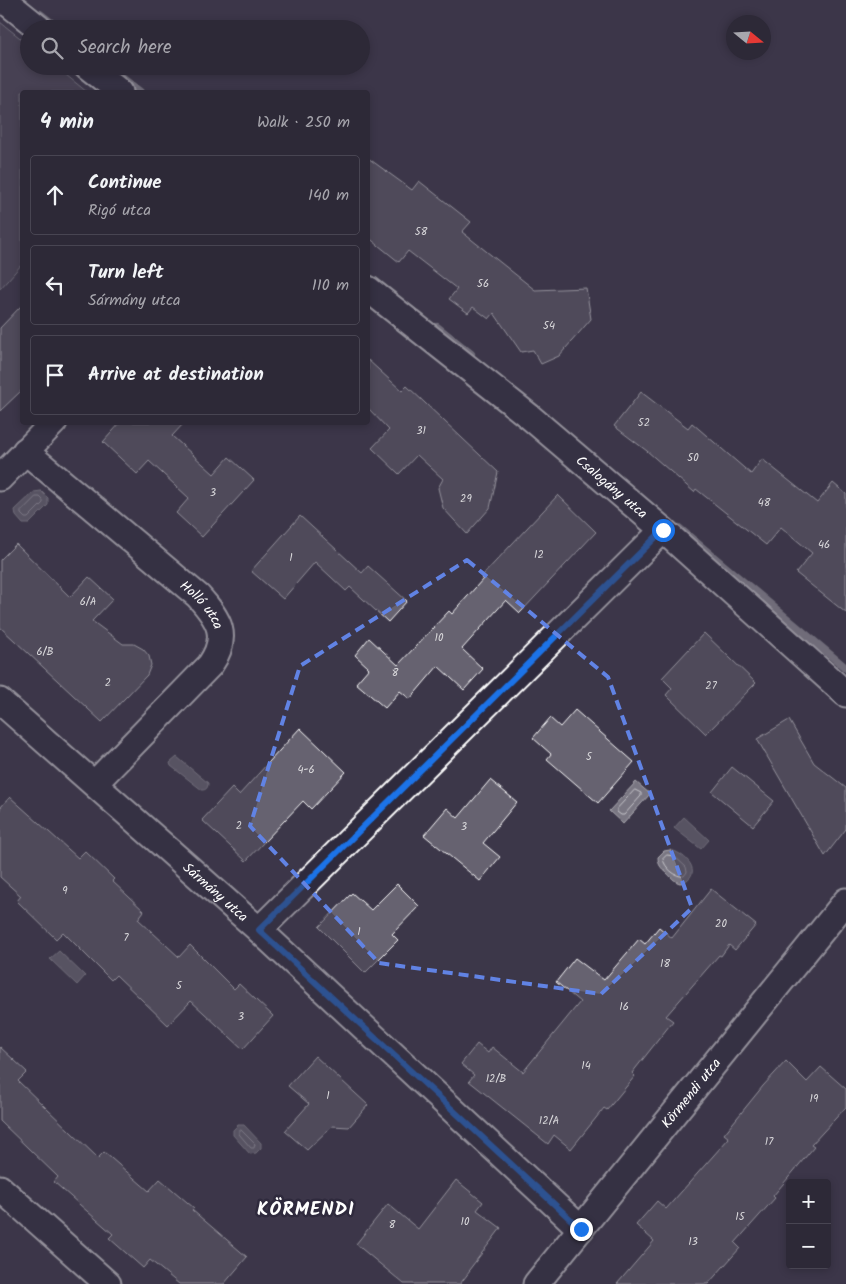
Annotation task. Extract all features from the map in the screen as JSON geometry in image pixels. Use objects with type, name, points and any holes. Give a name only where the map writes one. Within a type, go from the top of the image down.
[{"type":"street","points":[[4,0],[29,20]]},
{"type":"street","points":[[99,75],[118,90]]},
{"type":"street","name":"Csalogány utca","points":[[370,291],[530,417],[663,530],[846,694]]},
{"type":"street","points":[[0,478],[51,425]]},
{"type":"street","name":"Holló utca","points":[[25,451],[198,596],[214,616],[221,633],[221,644],[210,664],[94,783]]},
{"type":"street","points":[[259,930],[663,530]]},
{"type":"street","name":"Sármány utca","points":[[0,701],[259,930],[581,1229]]},
{"type":"street","name":"Körmendi utca","points":[[536,1284],[846,901]]},
{"type":"street","points":[[0,1188],[108,1284]]},
{"type":"highlighted area","points":[[467,560],[608,677],[692,908],[601,994],[379,963],[250,826],[300,666]]},
{"type":"shaded area","points":[[0,22],[20,38],[20,75],[66,75],[85,90],[20,90],[20,266],[0,289]]},
{"type":"water","points":[[41,491],[48,498],[48,505],[29,524],[23,524],[16,516],[15,510],[34,492]]},
{"type":"water","points":[[177,757],[208,783],[205,790],[202,790],[171,766],[170,763]]},
{"type":"water","points":[[636,782],[650,794],[623,824],[609,811]]},
{"type":"water","points":[[684,817],[709,840],[701,849],[674,828]]},
{"type":"water","points":[[670,850],[685,857],[691,866],[691,876],[683,882],[680,883],[674,880],[659,864],[658,857],[664,851]]},
{"type":"water","points":[[59,951],[85,976],[77,985],[50,959]]},
{"type":"water","points":[[238,1125],[244,1125],[261,1143],[261,1148],[256,1153],[250,1154],[233,1135],[233,1130]]},
{"type":"building","points":[[370,159],[412,190],[419,181],[471,222],[462,232],[535,290],[586,288],[591,319],[559,356],[541,364],[533,350],[521,352],[494,313],[489,319],[473,307],[468,313],[449,299],[457,289],[408,251],[399,262],[370,239]]},
{"type":"building","points":[[20,307],[20,392],[0,411],[0,328]]},
{"type":"building","points":[[370,362],[402,391],[407,386],[498,472],[490,508],[467,534],[443,508],[438,488],[443,479],[417,455],[399,474],[372,448],[389,430],[370,410]]},
{"type":"building","points":[[641,392],[688,428],[692,423],[751,474],[762,459],[817,503],[833,483],[846,494],[846,613],[796,573],[812,553],[781,527],[766,545],[696,489],[694,492],[647,451],[614,426]]},
{"type":"building","points":[[118,425],[182,425],[172,436],[214,474],[229,457],[254,480],[202,537],[176,513],[189,498],[149,461],[137,474],[103,442]]},
{"type":"building","points":[[558,495],[596,532],[520,613],[506,600],[462,649],[483,669],[464,690],[438,666],[410,699],[400,691],[385,708],[356,683],[369,668],[355,655],[369,638],[398,665],[449,611],[452,614],[483,579],[481,577]]},
{"type":"building","points":[[300,516],[362,573],[368,566],[407,601],[388,622],[350,587],[346,591],[315,562],[283,599],[251,571]]},
{"type":"building","points":[[16,544],[70,597],[89,577],[113,599],[92,621],[123,644],[134,644],[143,649],[149,656],[151,665],[147,675],[102,722],[0,627],[0,560]]},
{"type":"building","points":[[704,633],[756,683],[706,734],[666,695],[672,688],[662,678]]},
{"type":"building","points":[[575,710],[634,762],[598,803],[547,759],[551,754],[533,738],[550,718],[560,727]]},
{"type":"building","points":[[789,720],[814,763],[846,788],[846,829],[825,856],[757,739]]},
{"type":"building","points":[[300,728],[346,772],[311,809],[303,801],[246,861],[202,820],[232,788],[239,795]]},
{"type":"building","points":[[732,767],[774,801],[753,826],[712,792]]},
{"type":"building","points":[[490,780],[517,802],[483,843],[500,857],[480,881],[424,835],[447,808],[458,818]]},
{"type":"building","points":[[10,797],[78,858],[85,851],[114,879],[112,881],[144,911],[138,919],[179,957],[190,945],[234,989],[239,984],[273,1016],[243,1049],[191,1001],[168,1025],[116,975],[111,980],[63,932],[56,939],[17,901],[21,896],[0,877],[0,808]]},
{"type":"building","points":[[397,884],[419,906],[392,934],[398,940],[365,973],[319,927],[352,893],[371,910]]},
{"type":"building","points":[[711,889],[756,925],[735,950],[729,945],[721,956],[719,955],[666,1016],[673,1021],[632,1073],[635,1076],[607,1110],[604,1108],[571,1149],[554,1135],[548,1144],[469,1081],[474,1075],[461,1064],[477,1044],[488,1053],[492,1047],[523,1072],[580,1002],[556,982],[575,958],[604,980],[639,939],[645,944],[659,927],[672,938]]},
{"type":"building","points":[[0,1047],[27,1072],[18,1081],[98,1158],[104,1152],[149,1191],[160,1179],[194,1208],[192,1210],[247,1257],[224,1284],[179,1284],[150,1260],[143,1268],[109,1238],[113,1234],[54,1182],[58,1177],[0,1121]]},
{"type":"building","points":[[315,1056],[368,1105],[349,1127],[332,1126],[307,1150],[285,1131],[309,1104],[288,1086]]},
{"type":"building","points":[[786,1061],[807,1082],[821,1067],[846,1089],[846,1107],[811,1145],[814,1147],[773,1196],[775,1198],[735,1243],[740,1248],[708,1284],[617,1284],[654,1241],[636,1225],[657,1201],[666,1209],[729,1138],[724,1134]]},
{"type":"building","points":[[456,1180],[483,1202],[477,1210],[501,1228],[460,1284],[404,1284],[356,1244],[388,1204],[418,1229]]},
{"type":"waterway","points":[[40,14],[48,20]]},
{"type":"waterway","points":[[122,78],[137,90]]},
{"type":"waterway","points":[[437,327],[471,354]]},
{"type":"waterway","points":[[679,528],[846,668]]},
{"type":"district","name":"KÖRMENDI","points":[[306,1208]]},
{"type":"route","points":[[581,1229],[259,930],[663,530]]}]
